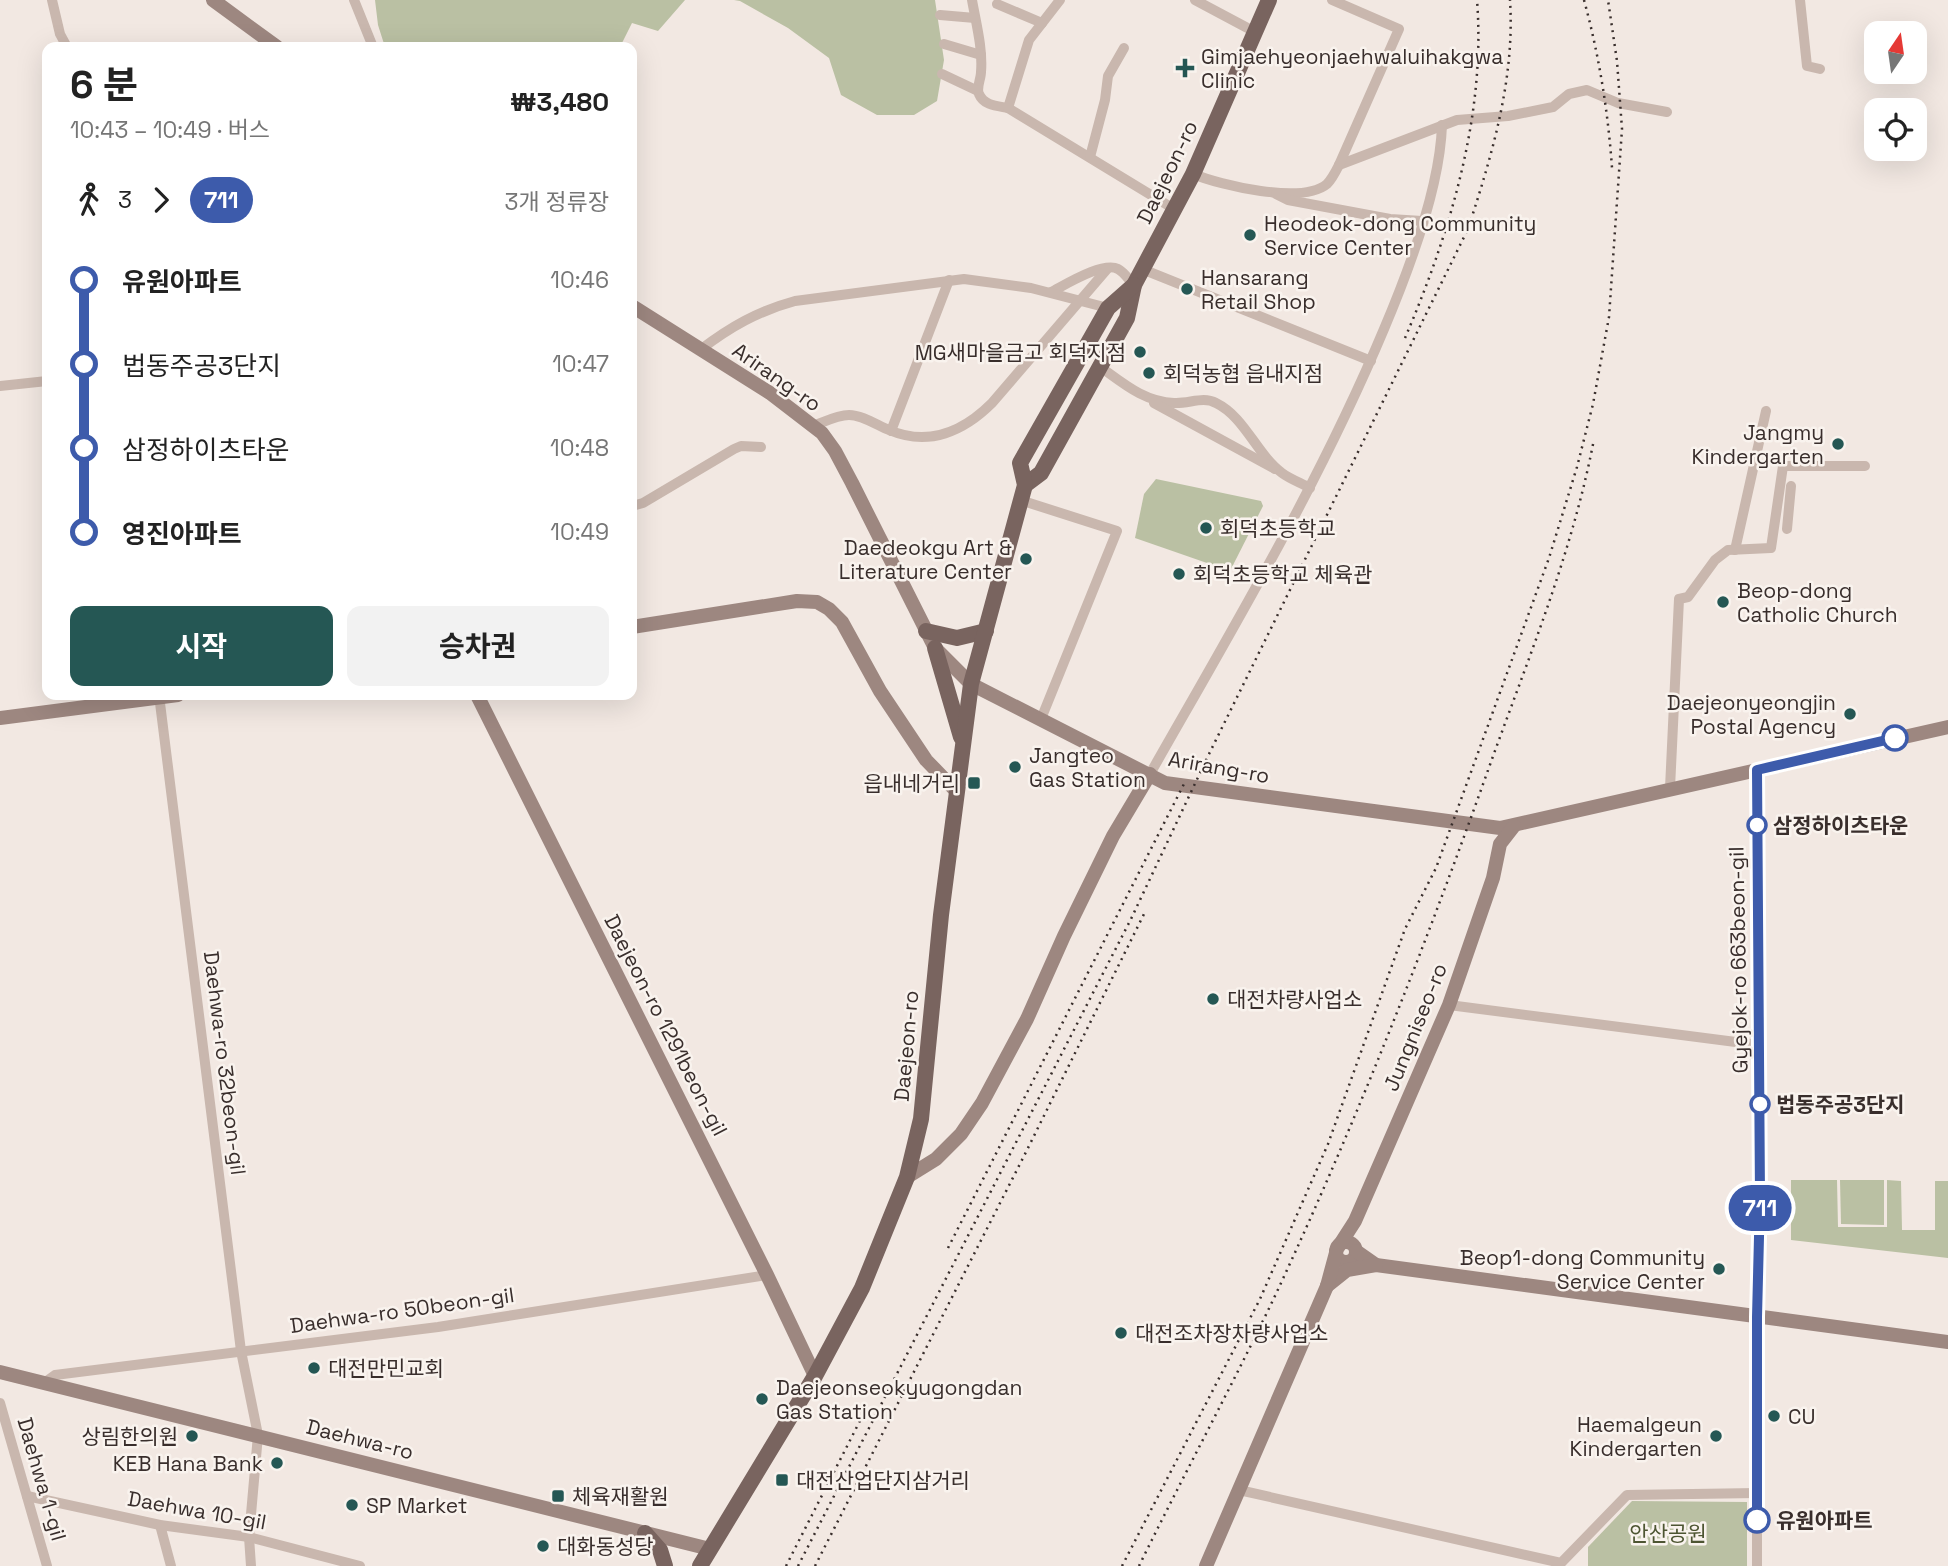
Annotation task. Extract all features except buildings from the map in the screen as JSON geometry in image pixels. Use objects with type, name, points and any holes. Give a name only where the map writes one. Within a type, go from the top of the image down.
[{"type":"main road","points":[[213,0],[270,42]]},
{"type":"main road","name":"Daejeon-ro","points":[[1022,492],[1041,472],[1127,318],[1134,285],[1193,174],[1269,0]]},
{"type":"main road","name":"Daejeon-ro","points":[[700,1566],[815,1376],[862,1288],[907,1177],[921,1119],[932,1000],[971,684],[1022,492],[1020,463],[1108,308],[1134,285]]},
{"type":"main road","name":"Arirang-ro","points":[[637,309],[770,393],[813,426],[835,451],[935,648],[971,684],[1165,783],[1500,828],[1948,727]]},
{"type":"main road","points":[[637,626],[797,601],[817,602],[829,608],[842,622],[880,691],[926,760],[956,792]]},
{"type":"main road","points":[[926,631],[957,638],[986,631]]},
{"type":"main road","points":[[935,648],[963,743]]},
{"type":"main road","points":[[0,718],[130,700]]},
{"type":"main road","name":"Daejeon-ro 1291beon-gil","points":[[479,700],[815,1376]]},
{"type":"main road","points":[[907,1177],[936,1159],[961,1134],[982,1103],[1027,1019],[1063,936],[1113,836],[1150,774]]},
{"type":"main road","points":[[1485,826],[1500,844]]},
{"type":"main road","name":"Jungniseo-ro","points":[[1354,1225],[1449,1005],[1493,878],[1500,844],[1514,826]]},
{"type":"main road","points":[[1206,1566],[1330,1282],[1337,1249],[1354,1225]]},
{"type":"main road","points":[[1330,1282],[1351,1255],[1354,1225]]},
{"type":"main road","points":[[1354,1225],[1356,1238],[1371,1264]]},
{"type":"main road","points":[[1337,1249],[1344,1243],[1351,1255],[1371,1264],[1948,1342]]},
{"type":"main road","points":[[1330,1282],[1347,1270],[1371,1264]]},
{"type":"main road","name":"Daehwa-ro","points":[[0,1372],[710,1549]]},
{"type":"main road","points":[[645,1533],[660,1550],[665,1566]]},
{"type":"street","points":[[52,0],[64,42]]},
{"type":"street","points":[[354,0],[371,42]]},
{"type":"street","points":[[972,0],[981,55],[979,96],[989,104],[1008,107],[1174,209]]},
{"type":"street","points":[[1195,0],[1255,32]]},
{"type":"street","points":[[1193,174],[1224,184],[1274,192],[1311,190],[1326,185],[1339,165],[1399,29],[1332,0]]},
{"type":"street","points":[[1800,0],[1807,66],[1820,69]]},
{"type":"street","points":[[1008,107],[1029,40],[1057,1]]},
{"type":"street","points":[[997,4],[1042,23]]},
{"type":"street","points":[[940,15],[975,18]]},
{"type":"street","points":[[944,44],[981,55]]},
{"type":"street","points":[[1090,158],[1105,100],[1108,76],[1124,48]]},
{"type":"street","points":[[942,74],[978,91]]},
{"type":"street","points":[[1339,165],[1457,120],[1508,116],[1553,107],[1569,94],[1587,90],[1618,103],[1667,112]]},
{"type":"street","points":[[1150,774],[1239,620],[1310,488],[1371,361],[1401,289],[1422,221],[1439,152],[1442,125]]},
{"type":"street","points":[[1274,192],[1288,200],[1390,219],[1422,221]]},
{"type":"street","points":[[1051,292],[1096,270],[1115,267],[1134,285]]},
{"type":"street","points":[[813,426],[850,414],[910,437],[926,437],[952,431],[974,421],[1108,268]]},
{"type":"street","points":[[1142,269],[1371,361]]},
{"type":"street","points":[[891,431],[949,280]]},
{"type":"street","points":[[700,350],[728,328],[771,307],[794,301],[949,280],[984,281],[1051,292],[1108,308]]},
{"type":"street","points":[[1099,366],[1139,395],[1310,488]]},
{"type":"street","points":[[0,386],[42,381]]},
{"type":"street","points":[[1139,395],[1174,403],[1202,399],[1216,402],[1247,431],[1280,472]]},
{"type":"street","points":[[1735,550],[1766,411]]},
{"type":"street","points":[[637,505],[741,446],[761,447]]},
{"type":"street","points":[[1670,788],[1679,599],[1688,597],[1715,560],[1728,550],[1771,548],[1783,466],[1865,466]]},
{"type":"street","points":[[1787,529],[1791,486]]},
{"type":"street","points":[[1022,492],[1117,531],[1041,719]]},
{"type":"street","name":"Daehwa-ro 32beon-gil","points":[[160,700],[241,1351],[258,1435],[248,1537],[251,1566]]},
{"type":"street","name":"Gyejok-ro 663beon-gil","points":[[1757,770],[1760,1246],[1757,1317],[1757,1566]]},
{"type":"street","points":[[1449,1005],[1759,1045]]},
{"type":"street","name":"Daehwa-ro 50beon-gil","points":[[44,1383],[55,1375],[438,1326],[767,1276]]},
{"type":"street","name":"Daehwa 1-gil","points":[[0,1403],[47,1566]]},
{"type":"street","points":[[1239,1490],[1561,1563],[1627,1495],[1757,1493]]},
{"type":"street","name":"Daehwa 10-gil","points":[[27,1496],[160,1525],[248,1537],[360,1566]]},
{"type":"street","points":[[160,1525],[171,1566]]},
{"type":"green space","points":[[375,0],[685,0],[658,31],[632,23],[622,42],[383,42]]},
{"type":"green space","points":[[734,0],[935,0],[944,60],[937,101],[914,115],[877,115],[841,95],[829,58],[788,28]]},
{"type":"green space","points":[[1156,479],[1261,501],[1263,506],[1230,571],[1135,538],[1144,494]]},
{"type":"green space","points":[[1791,1180],[1837,1180],[1838,1227],[1887,1227],[1887,1180],[1901,1181],[1902,1230],[1935,1230],[1935,1181],[1948,1181],[1948,1258],[1791,1240]]},
{"type":"green space","points":[[1840,1180],[1884,1180],[1884,1225],[1841,1224]]},
{"type":"green space","name":"안산공원","points":[[1632,1501],[1747,1502],[1747,1566],[1588,1566],[1588,1547]]},
{"type":"railway","points":[[1405,338],[1436,257],[1461,173],[1476,87],[1477,0]]},
{"type":"railway","points":[[798,1566],[1131,919],[1209,754],[1468,229],[1500,116],[1509,59],[1510,0]]},
{"type":"railway","points":[[1584,0],[1602,83],[1612,168]]},
{"type":"railway","points":[[1122,1566],[1260,1299],[1328,1144],[1405,929],[1436,868],[1549,558],[1593,404],[1609,317],[1622,129],[1617,61],[1608,0]]},
{"type":"railway","points":[[1139,1566],[1274,1298],[1334,1166],[1389,1032],[1442,896],[1563,561],[1594,439]]},
{"type":"railway","points":[[948,1248],[1186,780]]},
{"type":"railway","points":[[815,1566],[1144,914]]},
{"type":"railway","points":[[786,1566],[867,1407]]},
{"type":"bus line","name":"711","points":[[1757,1520],[1757,1317],[1760,1246],[1757,770],[1895,738]]},
{"type":"place","name":"Gimjaehyeonjaehwaluihakgwa Clinic","points":[[1185,68]]},
{"type":"place","name":"Heodeok-dong Community Service Center","points":[[1250,235]]},
{"type":"place","name":"Hansarang Retail Shop","points":[[1187,289]]},
{"type":"place","name":"MG새마을금고 회덕지점","points":[[1140,352]]},
{"type":"place","name":"회덕농협 읍내지점","points":[[1149,373]]},
{"type":"place","name":"Jangmy Kindergarten","points":[[1838,444]]},
{"type":"place","name":"회덕초등학교","points":[[1206,528]]},
{"type":"place","name":"Daedeokgu Art & Literature Center","points":[[1026,559]]},
{"type":"place","name":"회덕초등학교 체육관","points":[[1179,574]]},
{"type":"place","name":"Beop-dong Catholic Church","points":[[1723,602]]},
{"type":"place","name":"Daejeonyeongjin Postal Agency","points":[[1850,714]]},
{"type":"place","name":"Jangteo Gas Station","points":[[1015,767]]},
{"type":"place","name":"읍내네거리","points":[[974,783]]},
{"type":"place","name":"삼정하이츠타운","points":[[1757,825]]},
{"type":"place","name":"대전차량사업소","points":[[1213,999]]},
{"type":"place","name":"법동주공3단지","points":[[1760,1104]]},
{"type":"place","name":"Beop1-dong Community Service Center","points":[[1719,1269]]},
{"type":"place","name":"대전조차장차량사업소","points":[[1121,1333]]},
{"type":"place","name":"대전만민교회","points":[[314,1368]]},
{"type":"place","name":"Daejeonseokyugongdan Gas Station","points":[[762,1399]]},
{"type":"place","name":"CU","points":[[1774,1416]]},
{"type":"place","name":"상림한의원","points":[[192,1436]]},
{"type":"place","name":"Haemalgeun Kindergarten","points":[[1716,1436]]},
{"type":"place","name":"KEB Hana Bank","points":[[277,1463]]},
{"type":"place","name":"대전산업단지삼거리","points":[[782,1480]]},
{"type":"place","name":"체육재활원","points":[[558,1496]]},
{"type":"place","name":"SP Market","points":[[352,1505]]},
{"type":"place","name":"유원아파트","points":[[1757,1520]]},
{"type":"place","name":"대화동성당","points":[[543,1546]]}]
